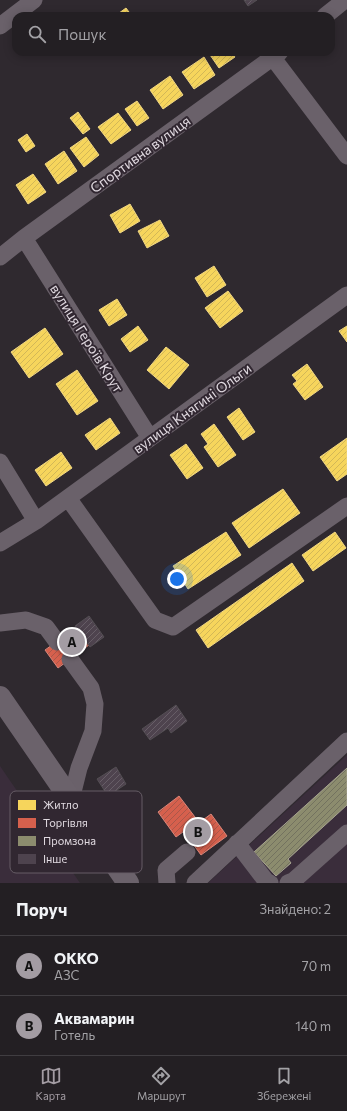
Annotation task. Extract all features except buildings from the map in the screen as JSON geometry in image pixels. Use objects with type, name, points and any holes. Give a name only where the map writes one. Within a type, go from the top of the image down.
[{"type":"main road","points":[[0,697],[65,791]]},
{"type":"main road","points":[[121,873],[128,883]]},
{"type":"street","points":[[18,12],[34,0]]},
{"type":"street","points":[[330,12],[345,0]]},
{"type":"street","points":[[0,26],[12,17]]},
{"type":"street","name":"Спортивна вулиця","points":[[0,257],[275,56]]},
{"type":"street","points":[[277,56],[347,156]]},
{"type":"street","name":"вулиця Героїв Крут","points":[[24,238],[150,438]]},
{"type":"street","name":"вулиця Княгині Ольги","points":[[0,542],[36,521],[347,295]]},
{"type":"street","points":[[0,462],[36,521]]},
{"type":"street","points":[[68,498],[155,620],[173,627],[347,506]]},
{"type":"street","points":[[0,623],[26,620],[46,627],[57,642]]},
{"type":"street","points":[[70,659],[91,688],[95,704],[93,731],[79,768],[73,791]]},
{"type":"street","points":[[195,883],[347,741]]},
{"type":"street","points":[[288,883],[293,881],[347,833]]},
{"type":"street","points":[[237,844],[266,881],[270,883]]},
{"type":"street","points":[[167,883],[166,870],[187,852]]},
{"type":"shaded area","points":[[347,755],[347,883],[208,883]]},
{"type":"shaded area","points":[[0,766],[17,791],[10,791],[10,873],[73,873],[80,883],[0,883]]},
{"type":"place","name":"OKKO","points":[[72,642]]},
{"type":"place","name":"Аквамарин","points":[[198,832]]}]
